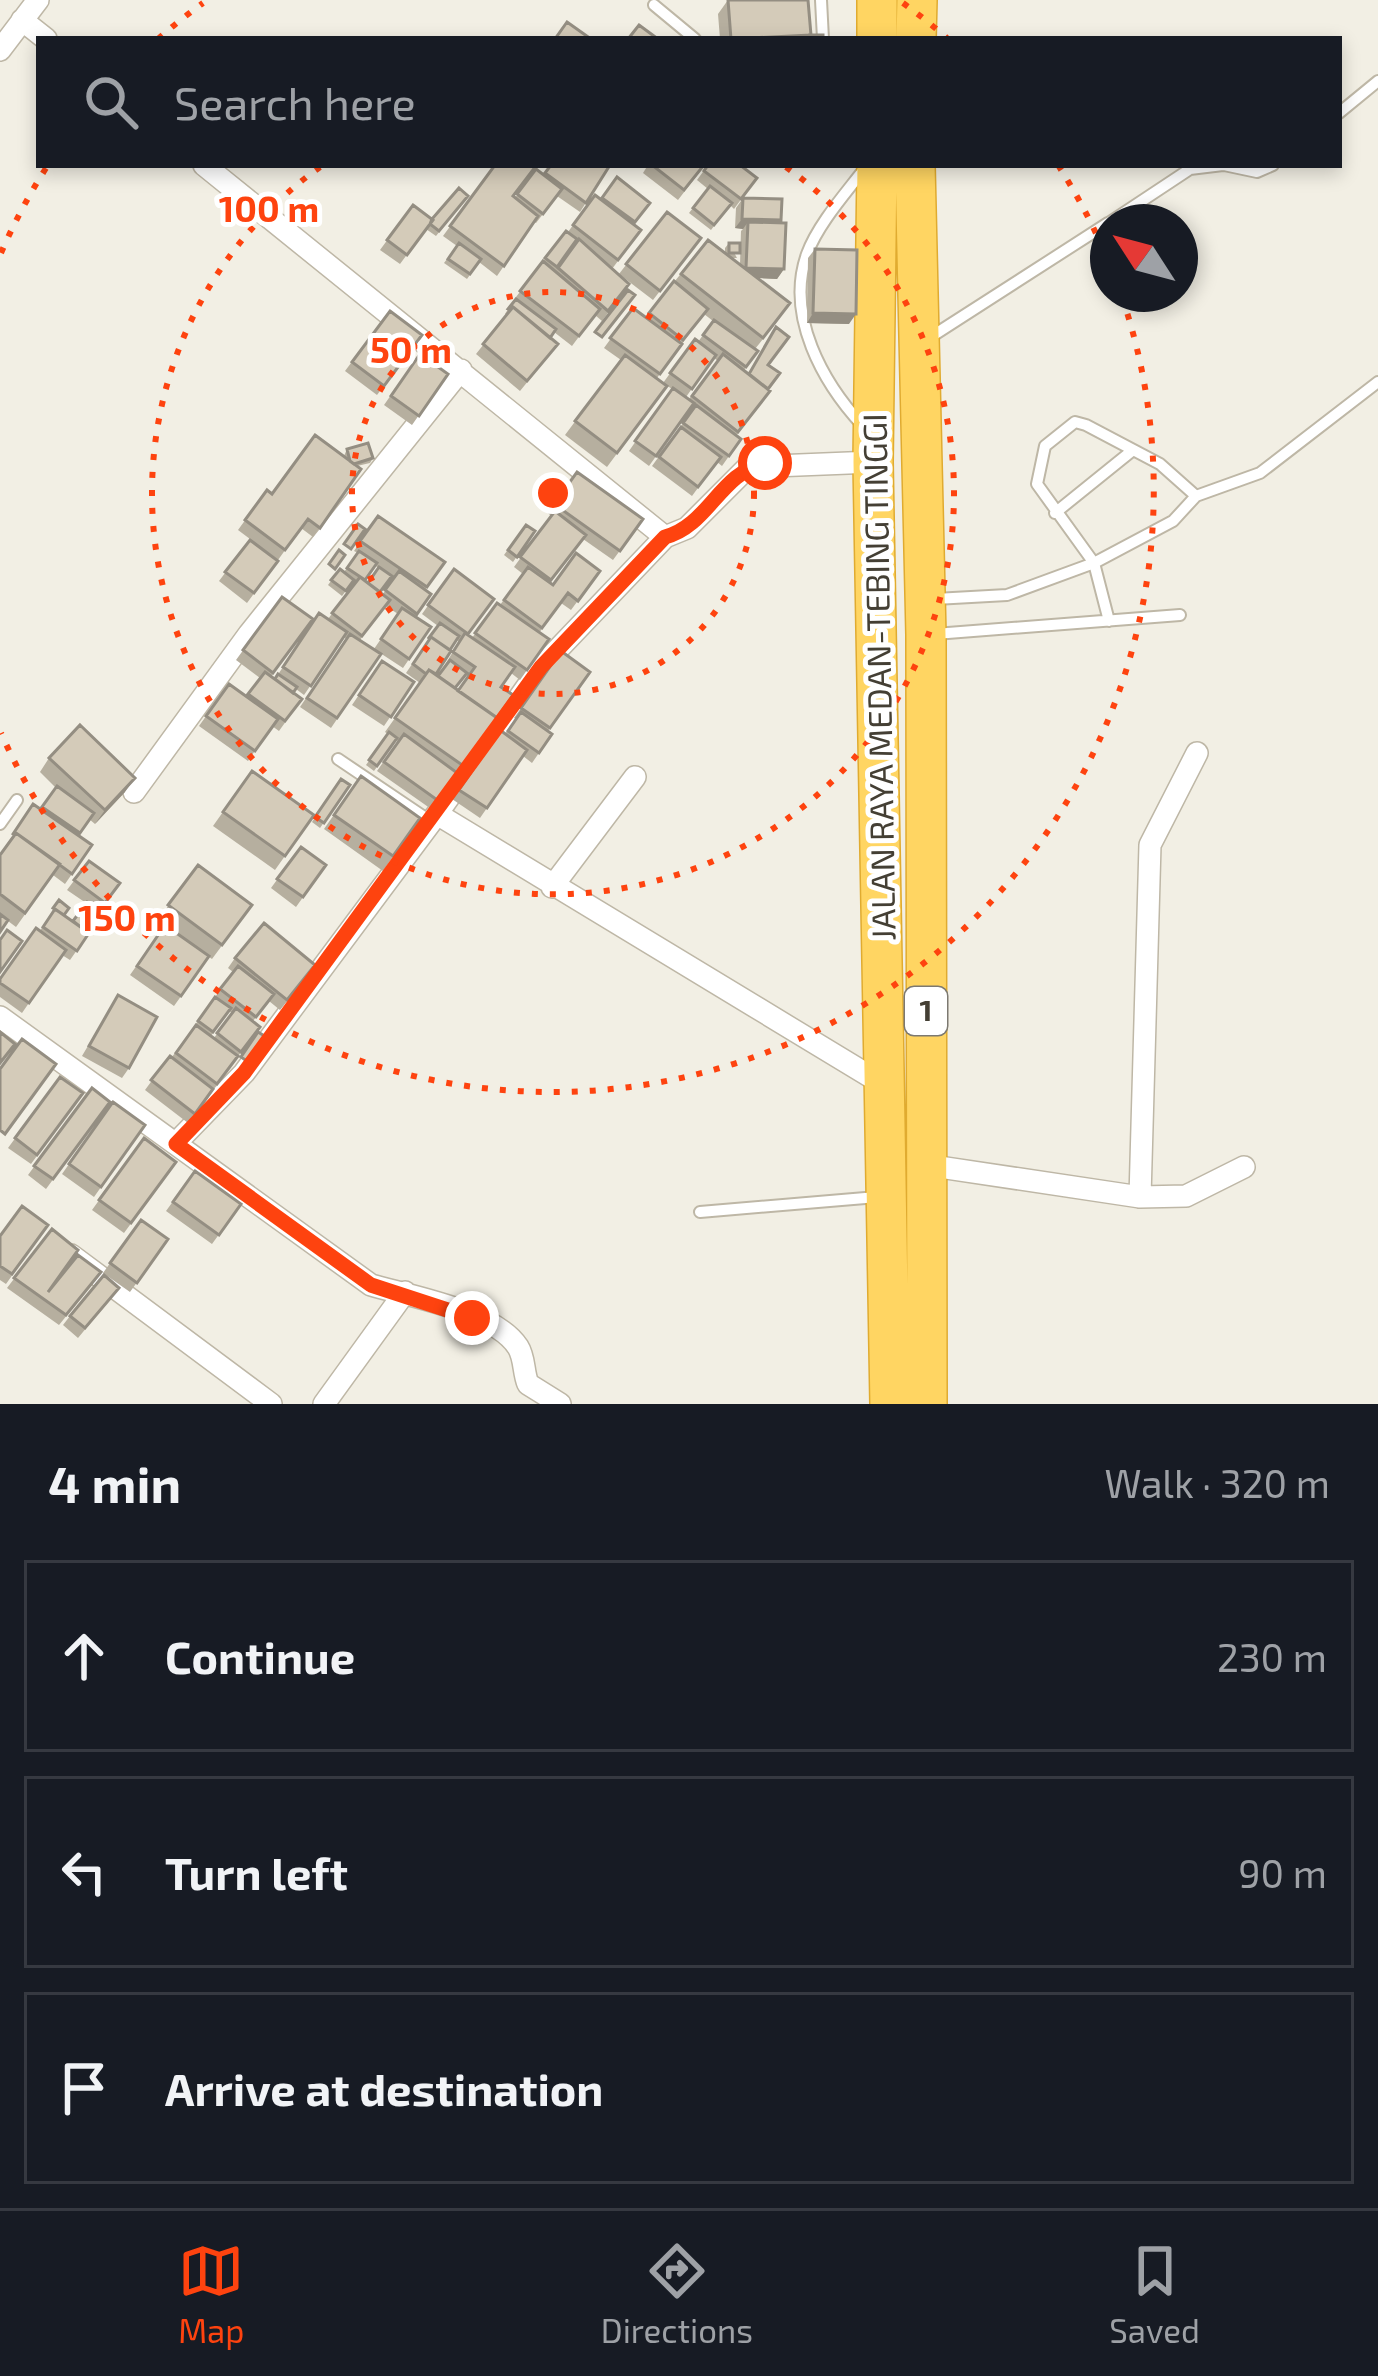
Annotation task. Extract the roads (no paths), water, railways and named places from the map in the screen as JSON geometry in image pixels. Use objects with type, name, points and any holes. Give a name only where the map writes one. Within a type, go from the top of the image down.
[{"type":"highway","points":[[877,0],[877,36]]},
{"type":"highway","points":[[916,36],[917,0]]},
{"type":"highway","name":"JALAN RAYA MEDAN-TEBING TINGGI","points":[[872,168],[890,1404]]},
{"type":"highway","name":"JALAN RAYA MEDAN-TEBING TINGGI","points":[[915,168],[926,617],[927,1404]]},
{"type":"highway","points":[[878,621],[926,617]]},
{"type":"street","points":[[8,36],[38,0]]},
{"type":"street","points":[[207,168],[665,537]]},
{"type":"street","points":[[134,792],[249,634],[461,370]]},
{"type":"street","points":[[176,1144],[244,1073],[541,667],[665,537],[688,528],[748,467],[873,450]]},
{"type":"street","points":[[1140,1197],[1150,845],[1197,753]]},
{"type":"street","points":[[552,887],[635,777]]},
{"type":"street","points":[[434,818],[886,1086]]},
{"type":"street","points":[[0,1017],[371,1285],[405,1292],[508,1337],[522,1357],[528,1384],[560,1404]]},
{"type":"street","points":[[926,1165],[1140,1197],[1186,1196],[1244,1166]]},
{"type":"street","points":[[71,1255],[271,1404]]},
{"type":"street","points":[[324,1404],[405,1292]]},
{"type":"lane","points":[[821,0],[823,36]]},
{"type":"lane","points":[[654,5],[690,36]]},
{"type":"lane","points":[[1342,111],[1378,81]]},
{"type":"lane","points":[[870,168],[807,256],[805,330],[824,376],[873,450]]},
{"type":"lane","points":[[1138,204],[1198,168]]},
{"type":"lane","points":[[918,344],[1090,235]]},
{"type":"lane","points":[[926,617],[1007,595],[1094,563],[1173,521],[1196,496],[1260,473],[1378,382]]},
{"type":"lane","points":[[1109,621],[1094,563],[1037,484],[1045,446],[1075,422],[1160,464],[1196,496]]},
{"type":"lane","points":[[1055,513],[1133,450]]},
{"type":"lane","points":[[926,617],[1109,621],[1180,615]]},
{"type":"lane","points":[[338,759],[434,818]]},
{"type":"lane","points":[[0,824],[17,800]]},
{"type":"lane","points":[[700,1212],[887,1196]]}]
